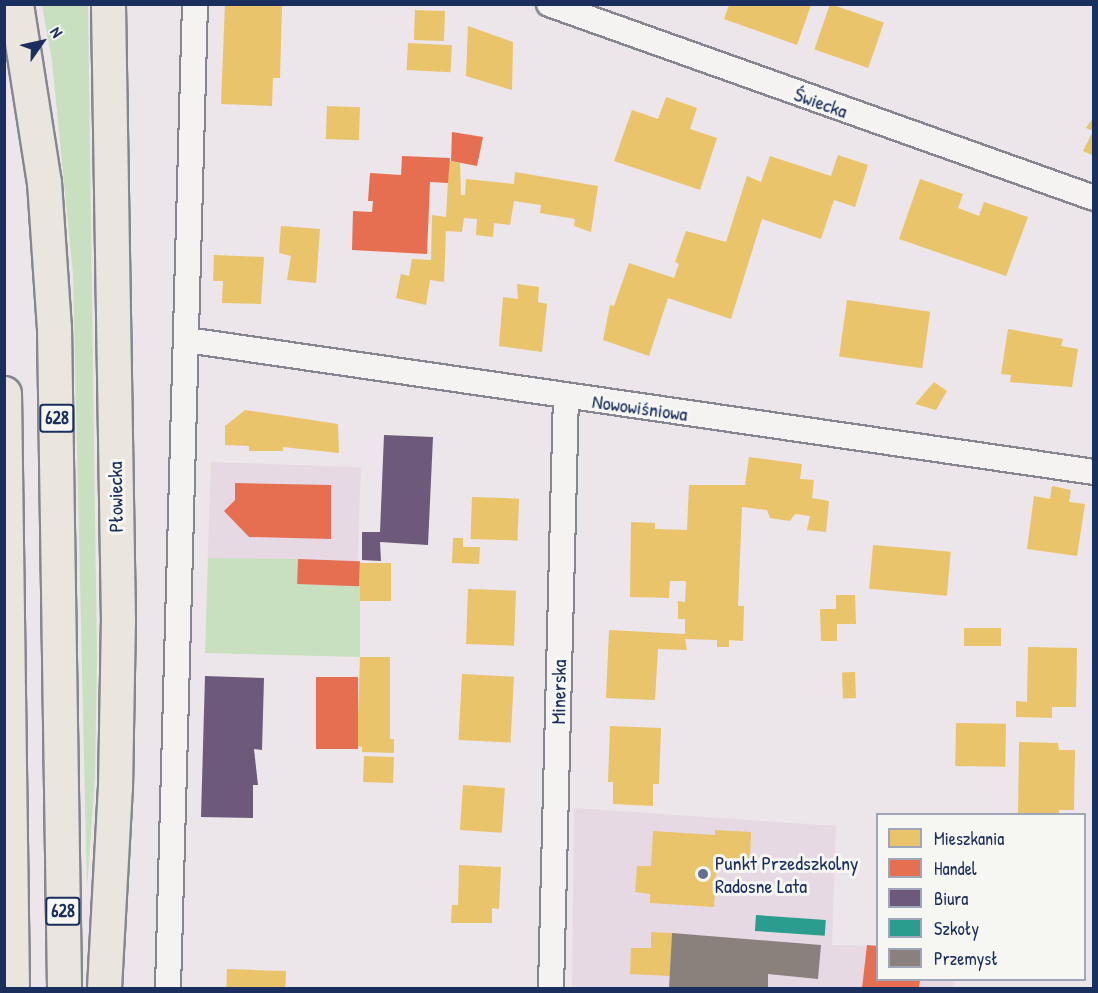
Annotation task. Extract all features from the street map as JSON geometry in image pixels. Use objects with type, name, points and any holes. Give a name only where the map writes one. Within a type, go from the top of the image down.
[{"type":"main road","name":"628","points":[[16,4],[44,182],[54,327],[64,988]]},
{"type":"main road","name":"Płowiecka","points":[[104,988],[115,788],[118,621],[108,4]]},
{"type":"main road","points":[[4,393],[12,988]]},
{"type":"street","points":[[168,988],[195,4]]},
{"type":"street","name":"Świecka","points":[[549,4],[1094,198]]},
{"type":"street","name":"Nowowiśniowa","points":[[187,340],[1094,472]]},
{"type":"street","name":"Minerska","points":[[551,988],[566,396]]},
{"type":"shaded area","points":[[211,462],[361,467],[358,563],[208,558]]},
{"type":"shaded area","name":"Punkt Przedszkolny Radosne Lata","points":[[574,808],[836,826],[832,945],[876,946],[876,981],[955,981],[953,988],[572,988]]},
{"type":"green space","points":[[42,5],[88,5],[97,659],[95,777],[87,889],[73,274],[52,61]]},
{"type":"green space","points":[[208,558],[298,559],[298,584],[360,583],[360,657],[205,653]]},
{"type":"building: Mieszkania","points":[[225,4],[282,4],[280,78],[273,78],[272,106],[221,104]]},
{"type":"building: Mieszkania","points":[[830,4],[884,23],[868,68],[814,49]]},
{"type":"building: Mieszkania","points":[[729,5],[811,5],[797,45],[724,19]]},
{"type":"building: Mieszkania","points":[[415,10],[445,11],[444,41],[414,40]]},
{"type":"building: Mieszkania","points":[[468,26],[513,42],[512,90],[466,76]]},
{"type":"building: Mieszkania","points":[[408,43],[452,45],[451,72],[407,70]]},
{"type":"building: Mieszkania","points":[[666,97],[697,108],[690,129],[717,138],[700,190],[614,161],[632,110],[658,119]]},
{"type":"building: Mieszkania","points":[[327,106],[360,107],[359,140],[326,139]]},
{"type":"building: Mieszkania","points":[[1094,116],[1094,156],[1083,151],[1093,131],[1086,128]]},
{"type":"building: Mieszkania","points":[[838,155],[868,165],[855,207],[834,200],[821,239],[762,219],[731,319],[668,298],[649,356],[603,340],[610,305],[614,306],[629,263],[674,278],[679,264],[675,262],[686,231],[726,242],[747,176],[761,182],[770,156],[831,176]]},
{"type":"building: Mieszkania","points":[[449,161],[460,163],[461,195],[465,195],[466,179],[514,184],[515,172],[598,186],[591,232],[574,226],[575,219],[540,213],[541,205],[514,201],[510,225],[494,223],[493,237],[476,235],[477,219],[464,218],[462,232],[446,231],[444,282],[430,280],[426,305],[396,298],[401,274],[409,276],[412,259],[431,260],[432,215],[446,217]]},
{"type":"building: Mieszkania","points":[[920,179],[963,194],[958,208],[979,216],[984,202],[1028,217],[1006,276],[899,239]]},
{"type":"building: Mieszkania","points":[[281,226],[320,229],[316,283],[287,280],[291,256],[279,253]]},
{"type":"building: Mieszkania","points":[[214,255],[264,257],[261,304],[222,303],[223,281],[213,281]]},
{"type":"building: Mieszkania","points":[[517,284],[539,287],[538,302],[547,304],[542,352],[499,346],[503,297],[518,299]]},
{"type":"building: Mieszkania","points":[[847,300],[930,312],[922,368],[839,356]]},
{"type":"building: Mieszkania","points":[[1008,329],[1063,339],[1061,346],[1078,349],[1072,387],[1010,382],[1011,375],[1001,374]]},
{"type":"building: Mieszkania","points":[[934,382],[947,391],[936,410],[915,404]]},
{"type":"building: Mieszkania","points":[[245,410],[338,424],[339,453],[283,447],[283,451],[249,451],[249,446],[225,445],[225,426]]},
{"type":"building: Mieszkania","points":[[749,457],[802,464],[800,479],[814,480],[812,498],[829,501],[826,532],[807,530],[810,516],[795,514],[790,521],[770,518],[767,510],[742,507],[738,606],[744,606],[743,641],[729,640],[729,647],[717,647],[717,640],[685,639],[687,650],[658,649],[655,700],[606,698],[609,630],[685,634],[685,619],[678,619],[678,601],[685,602],[686,581],[670,581],[669,598],[630,597],[631,522],[655,523],[655,529],[687,530],[689,485],[745,485]]},
{"type":"building: Mieszkania","points":[[1052,486],[1071,490],[1069,502],[1085,504],[1077,556],[1027,549],[1034,496],[1050,499]]},
{"type":"building: Mieszkania","points":[[472,497],[519,499],[518,541],[471,539]]},
{"type":"building: Mieszkania","points":[[453,538],[463,538],[463,547],[480,547],[479,564],[452,563]]},
{"type":"building: Mieszkania","points":[[873,545],[951,552],[947,596],[869,589]]},
{"type":"building: Mieszkania","points":[[360,563],[391,563],[391,601],[360,601]]},
{"type":"building: Mieszkania","points":[[468,589],[516,591],[514,646],[466,644]]},
{"type":"building: Mieszkania","points":[[836,595],[855,595],[856,624],[837,624],[837,641],[821,641],[820,609],[836,609]]},
{"type":"building: Mieszkania","points":[[964,628],[1001,628],[1001,646],[964,646]]},
{"type":"building: Mieszkania","points":[[1028,647],[1077,648],[1076,707],[1052,707],[1052,718],[1016,717],[1016,701],[1027,702]]},
{"type":"building: Mieszkania","points":[[360,657],[390,657],[390,739],[394,739],[394,753],[362,752],[362,747],[357,746]]},
{"type":"building: Mieszkania","points":[[842,672],[855,672],[856,698],[843,698]]},
{"type":"building: Mieszkania","points":[[462,674],[514,677],[510,743],[459,740]]},
{"type":"building: Mieszkania","points":[[956,723],[1006,724],[1005,767],[955,766]]},
{"type":"building: Mieszkania","points":[[610,726],[661,728],[659,784],[653,784],[653,806],[613,804],[613,782],[608,782]]},
{"type":"building: Mieszkania","points":[[1019,742],[1058,743],[1059,750],[1075,750],[1074,810],[1059,810],[1059,813],[1018,813]]},
{"type":"building: Mieszkania","points":[[364,756],[394,757],[393,783],[363,782]]},
{"type":"building: Mieszkania","points":[[463,785],[505,788],[502,833],[460,830]]},
{"type":"building: Mieszkania","points":[[715,830],[751,832],[750,863],[717,862],[714,907],[650,903],[650,894],[635,892],[637,866],[651,866],[653,831],[715,835]]},
{"type":"building: Mieszkania","points":[[459,865],[501,867],[499,909],[492,908],[492,923],[451,923],[452,905],[458,905]]},
{"type":"building: Mieszkania","points":[[651,932],[672,933],[670,976],[630,974],[631,948],[651,948]]},
{"type":"building: Mieszkania","points":[[227,969],[286,971],[285,988],[226,988]]},
{"type":"building: Handel","points":[[452,132],[483,137],[477,166],[451,161]]},
{"type":"building: Handel","points":[[402,156],[450,158],[448,183],[430,182],[427,254],[352,250],[353,211],[372,212],[373,201],[368,201],[370,173],[401,175]]},
{"type":"building: Handel","points":[[235,483],[331,485],[331,539],[249,537],[224,511],[235,500]]},
{"type":"building: Handel","points":[[298,559],[360,561],[359,586],[297,584]]},
{"type":"building: Handel","points":[[316,677],[358,677],[358,749],[316,749]]},
{"type":"building: Handel","points":[[867,945],[876,946],[876,981],[920,981],[919,988],[862,988]]},
{"type":"building: Biura","points":[[384,435],[433,437],[428,545],[380,542],[381,561],[362,560],[362,532],[380,532]]},
{"type":"building: Biura","points":[[205,676],[264,678],[262,750],[254,749],[258,785],[253,785],[253,818],[201,817]]},
{"type":"building: Szkoły","points":[[756,915],[826,920],[825,936],[755,931]]},
{"type":"building: Przemysł","points":[[672,933],[821,945],[818,979],[768,974],[768,988],[669,988]]},
{"type":"place","name":"Punkt Przedszkolny Radosne Lata","points":[[703,874]]}]
